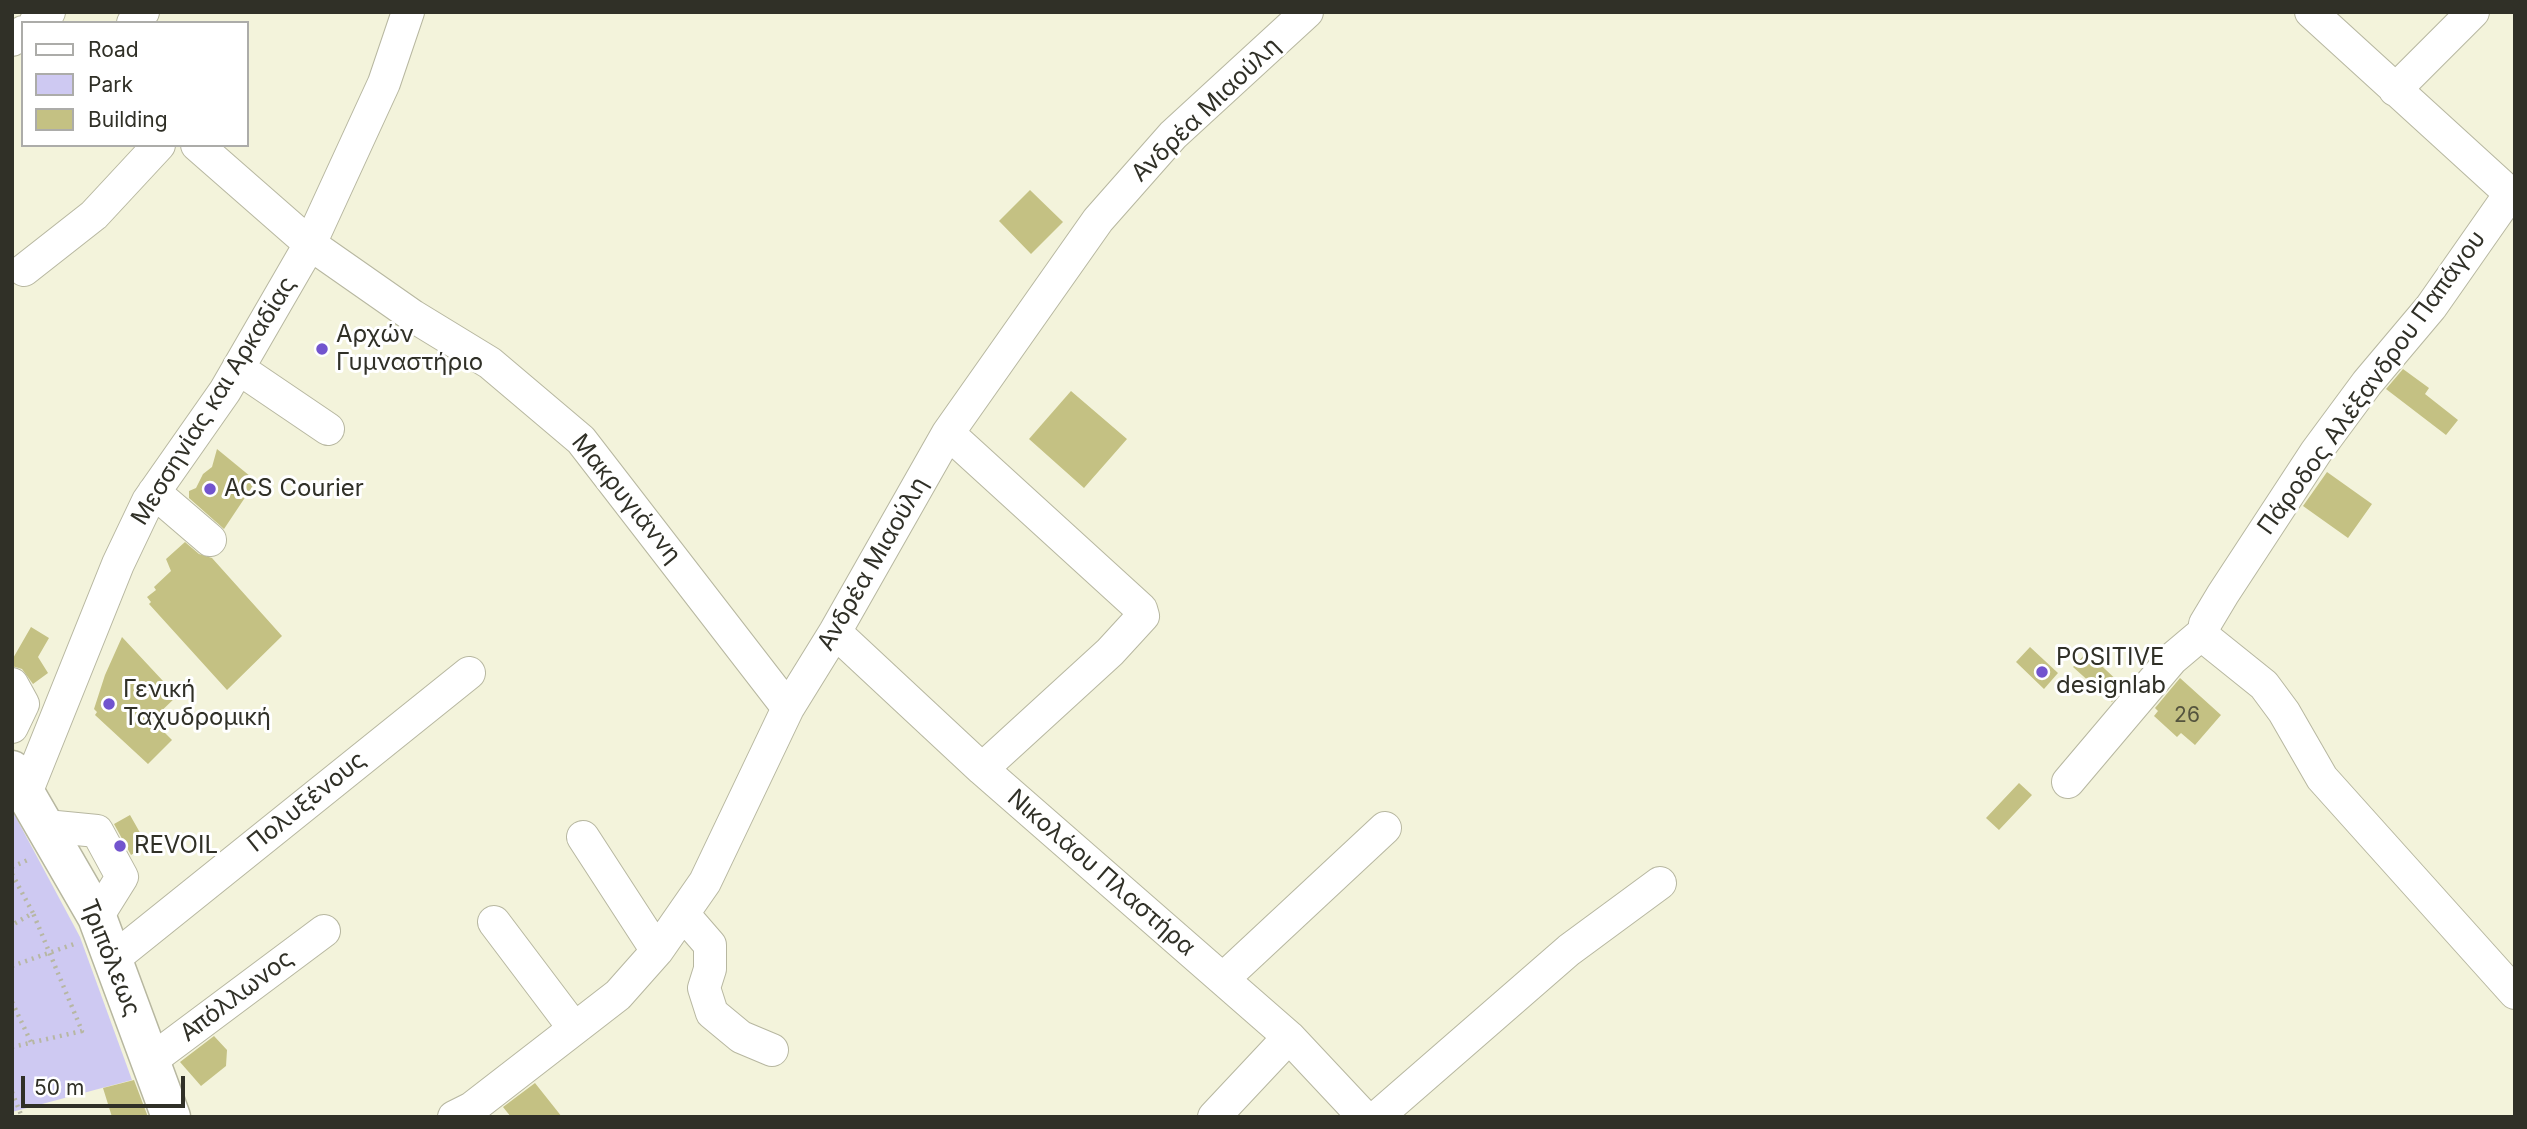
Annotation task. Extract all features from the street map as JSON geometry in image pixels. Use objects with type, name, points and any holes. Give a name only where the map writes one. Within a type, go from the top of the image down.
[{"type":"main road","name":"Τριπόλεως","points":[[19,781],[43,840],[100,938],[171,1117]]},
{"type":"street","name":"Μεσσηνίας και Αρκαδίας","points":[[19,781],[60,714],[118,564],[154,492],[239,368],[310,244],[389,71],[408,12]]},
{"type":"street","name":"Ανδρέα Μιαούλη","points":[[454,1117],[472,1108],[618,995],[657,951],[705,882],[788,708],[835,632],[948,433],[1098,220],[1173,135],[1307,12]]},
{"type":"street","points":[[2311,12],[2512,196]]},
{"type":"street","points":[[2395,90],[2473,12]]},
{"type":"street","points":[[24,270],[94,215],[157,147]]},
{"type":"street","name":"Μακρυγιάννη","points":[[200,147],[310,244],[413,316],[491,363],[581,440],[788,708]]},
{"type":"street","name":"Πάροδος Αλέξανδρου Παπάγου","points":[[2204,632],[2205,624],[2223,594],[2316,452],[2367,383],[2431,307],[2512,196]]},
{"type":"street","points":[[239,368],[328,429]]},
{"type":"street","points":[[948,433],[1141,609],[1143,616],[1110,652],[982,769]]},
{"type":"street","points":[[154,492],[210,540]]},
{"type":"street","name":"Νικολάου Πλαστήρα","points":[[835,632],[982,769],[1289,1037],[1364,1117]]},
{"type":"street","points":[[2068,782],[2172,659],[2204,632],[2208,640],[2264,685],[2284,712],[2322,778],[2515,993]]},
{"type":"street","name":"Πολυξένους","points":[[100,938],[469,673]]},
{"type":"street","points":[[16,705],[60,714]]},
{"type":"street","points":[[1223,979],[1385,828]]},
{"type":"street","points":[[583,837],[657,951]]},
{"type":"street","points":[[1377,1117],[1569,950],[1660,883]]},
{"type":"street","points":[[684,915],[710,945],[709,969],[704,988],[712,1013],[741,1037],[772,1050]]},
{"type":"street","points":[[494,922],[574,1028]]},
{"type":"street","name":"Απόλλωνος","points":[[150,1061],[324,931]]},
{"type":"street","points":[[1214,1117],[1289,1037]]},
{"type":"path","points":[[12,867],[43,840]]},
{"type":"path","points":[[12,874],[33,914],[82,1031],[12,1047]]},
{"type":"path","points":[[12,925],[33,914]]},
{"type":"path","points":[[12,966],[100,938]]},
{"type":"path","points":[[12,1002],[31,1042]]},
{"type":"path","points":[[12,1092],[22,1117]]},
{"type":"green space","points":[[12,810],[80,937],[132,1080],[12,1112]]},
{"type":"building","points":[[1030,190],[1063,222],[1031,254],[999,221]]},
{"type":"building","points":[[2403,369],[2429,388],[2425,394],[2458,420],[2446,435],[2386,389]]},
{"type":"building","points":[[1071,391],[1127,439],[1084,488],[1029,439]]},
{"type":"building","points":[[217,449],[256,481],[224,529],[189,498],[189,491],[196,488],[203,474],[212,467]]},
{"type":"building","points":[[2327,472],[2372,504],[2348,538],[2303,506]]},
{"type":"building","points":[[185,542],[199,554],[212,558],[282,636],[227,690],[149,604],[151,602],[147,597],[171,571],[166,559]]},
{"type":"building","points":[[31,627],[49,638],[38,657],[48,673],[33,684],[22,669],[12,666],[12,660]]},
{"type":"building","points":[[122,637],[177,696],[152,720],[172,740],[148,764],[95,715],[97,712],[94,709],[105,675]]},
{"type":"building","points":[[2030,647],[2058,673],[2044,689],[2016,662]]},
{"type":"building","points":[[2087,652],[2124,687],[2112,702],[2073,667]]},
{"type":"building","points":[[2180,678],[2221,715],[2195,745],[2181,733],[2177,737],[2154,716],[2158,711],[2155,708]]},
{"type":"building","points":[[2019,783],[2032,795],[1999,830],[1986,818]]},
{"type":"building","points":[[130,815],[147,845],[131,855],[114,824]]},
{"type":"building","points":[[214,1036],[227,1050],[226,1066],[201,1086],[180,1062]]},
{"type":"building","points":[[134,1080],[148,1117],[112,1117],[103,1088]]},
{"type":"building","points":[[535,1083],[562,1117],[511,1117],[503,1107]]},
{"type":"place","name":"Αρχών Γυμναστήριο","points":[[322,349]]},
{"type":"place","name":"ACS Courier","points":[[210,489]]},
{"type":"place","name":"POSITIVE designlab","points":[[2042,672]]},
{"type":"place","name":"Γενική Ταχυδρομική","points":[[109,704]]},
{"type":"place","name":"REVOIL","points":[[120,846]]}]
